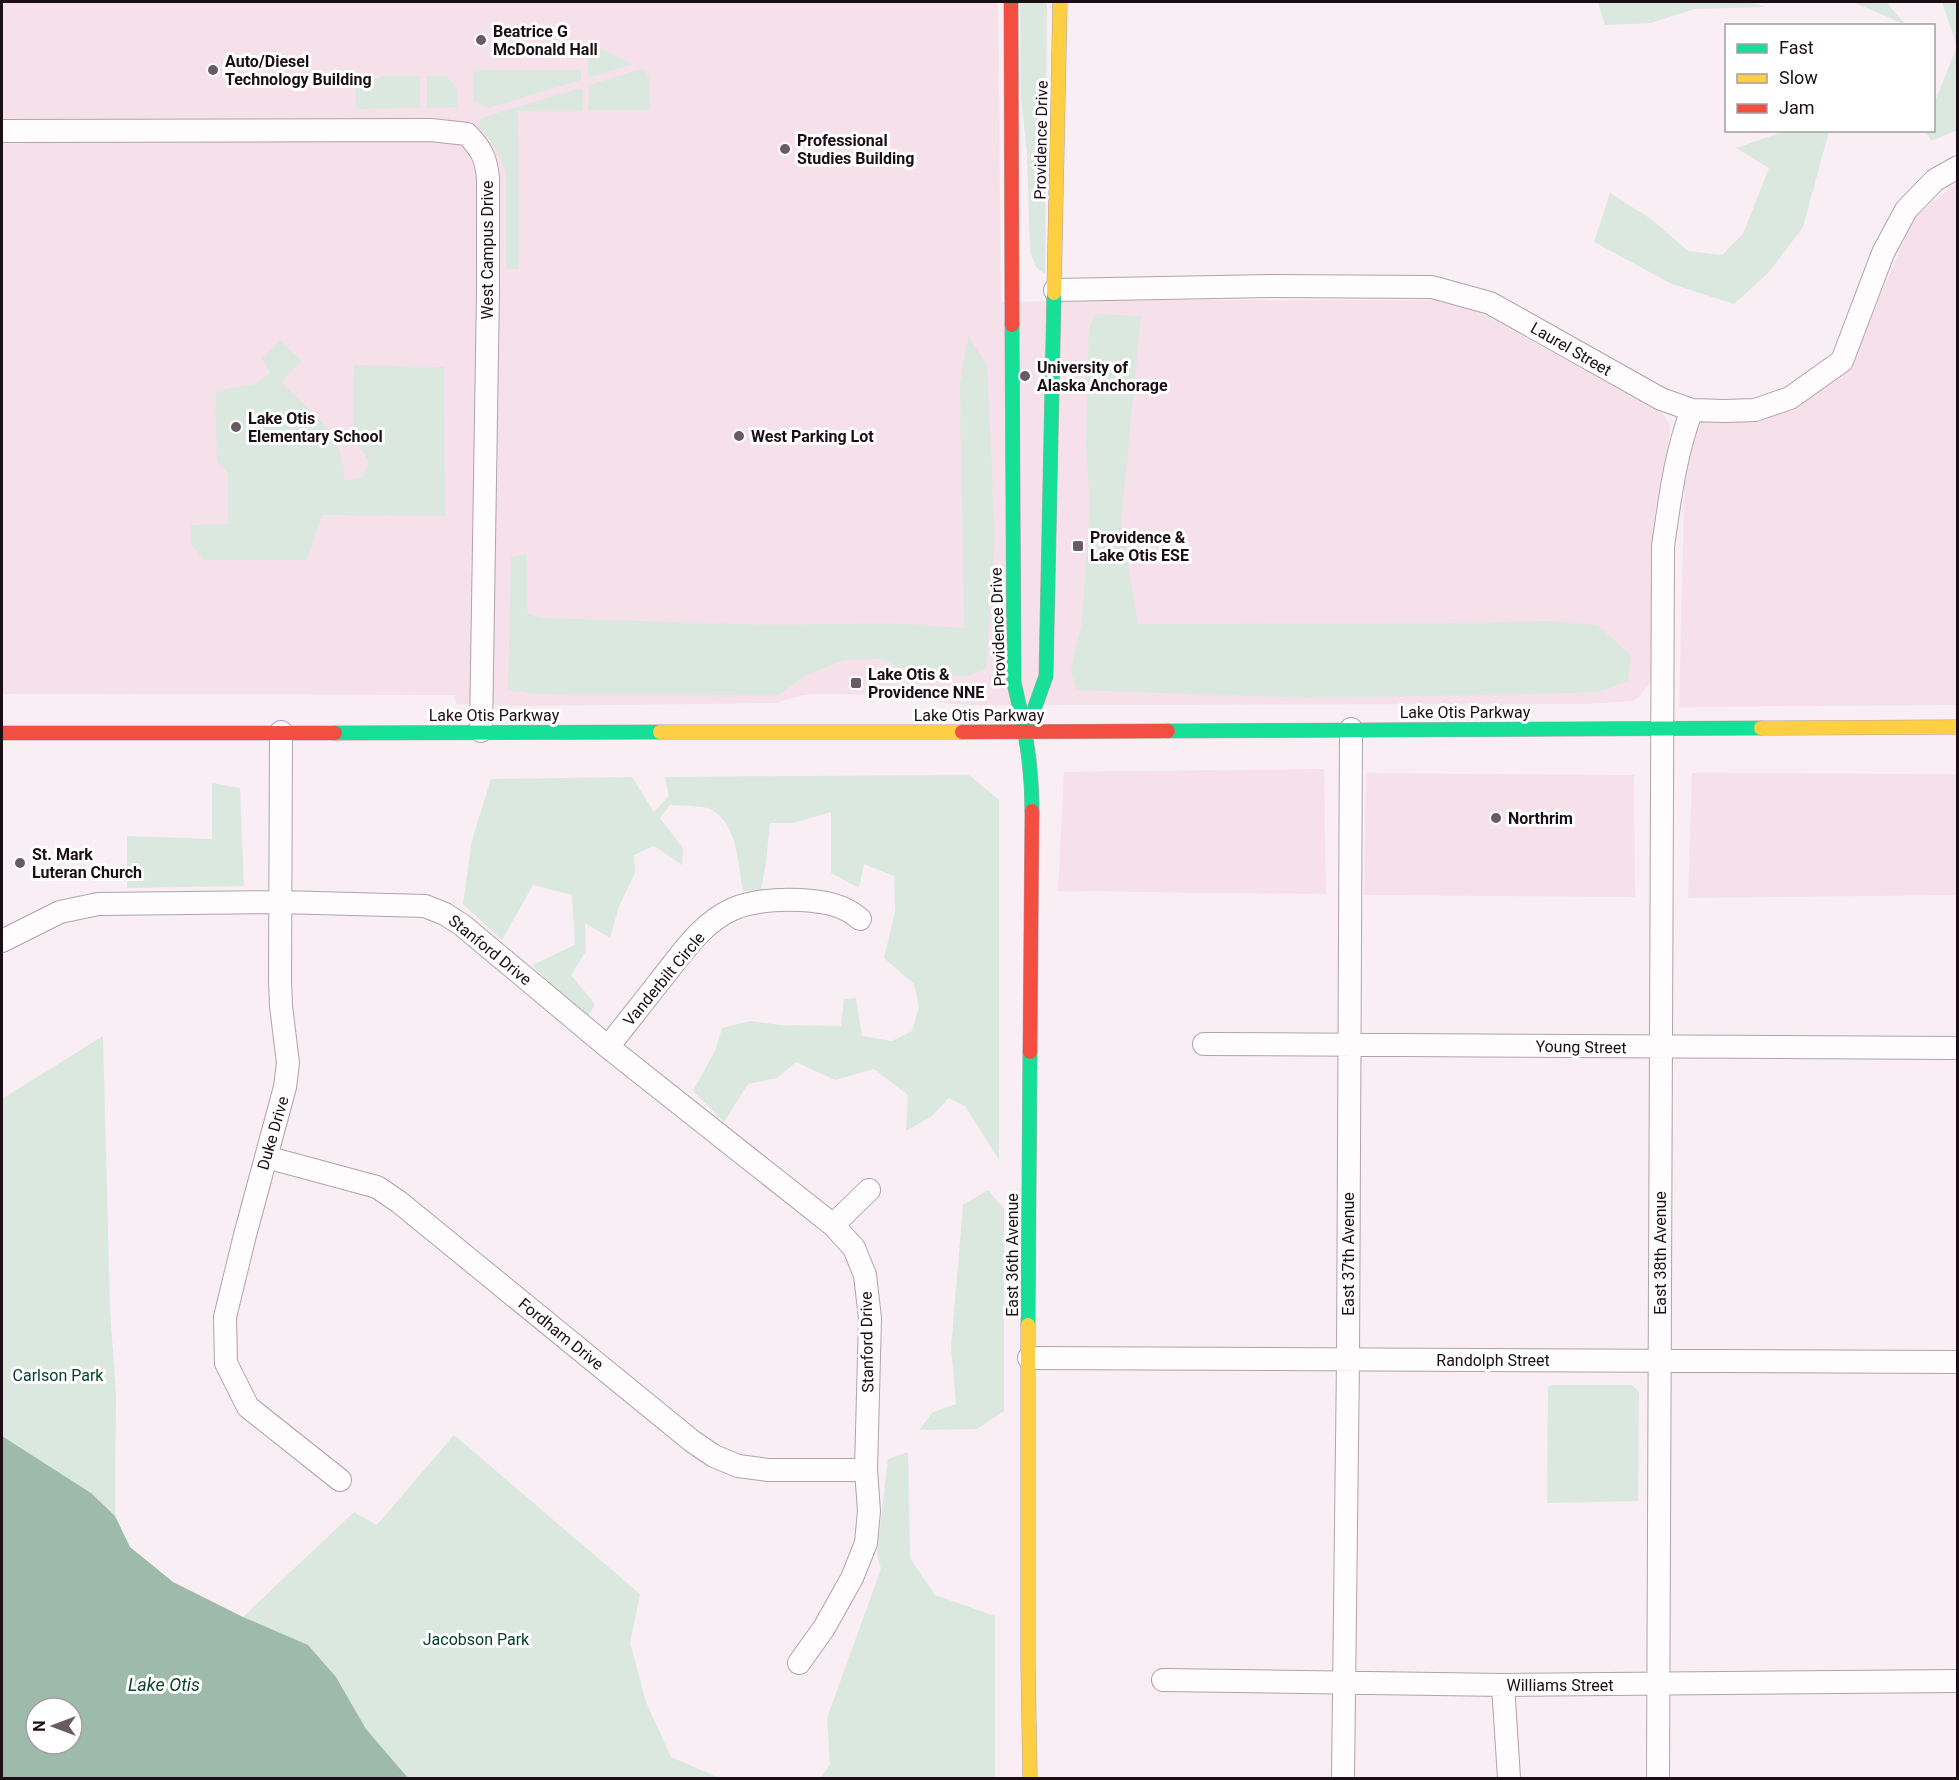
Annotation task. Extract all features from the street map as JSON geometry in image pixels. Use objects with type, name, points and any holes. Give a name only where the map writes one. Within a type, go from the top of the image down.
[{"type":"main road","name":"Providence Drive","points":[[1011,2],[1014,682],[1026,732]]},
{"type":"main road","name":"Providence Drive","points":[[1026,732],[1046,676],[1047,288],[1060,2]]},
{"type":"main road","points":[[1012,190],[1020,212],[1022,247],[1026,263]]},
{"type":"main road","name":"Lake Otis Parkway","points":[[2,733],[1026,732],[1958,727]]},
{"type":"main road","name":"East 36th Avenue","points":[[1026,732],[1032,775],[1028,1195],[1030,1779]]},
{"type":"street","name":"West Campus Drive","points":[[2,131],[431,130],[467,134],[480,148],[486,161],[488,178],[481,731]]},
{"type":"street","name":"Laurel Street","points":[[1047,288],[1432,287],[1490,303],[1661,399],[1692,410],[1755,410],[1790,398],[1842,361],[1883,253],[1906,210],[1935,180],[1958,167]]},
{"type":"street","name":"East 38th Avenue","points":[[1658,1779],[1663,546],[1681,438],[1692,410]]},
{"type":"street","name":"East 37th Avenue","points":[[1343,1779],[1348,1360],[1351,729]]},
{"type":"street","name":"Duke Drive","points":[[281,732],[281,1005],[288,1063],[285,1087],[225,1317],[226,1363],[248,1407],[340,1480]]},
{"type":"street","name":"Vanderbilt Circle","points":[[608,1047],[691,942],[715,919],[733,909],[754,902],[780,899],[808,901],[833,904],[852,911],[860,919]]},
{"type":"street","name":"Stanford Drive","points":[[2,941],[60,912],[98,904],[281,902],[425,906],[445,914],[462,925],[608,1047],[833,1225],[854,1248],[865,1275],[870,1318],[866,1470],[869,1511],[866,1543],[852,1578],[824,1628],[799,1663]]},
{"type":"street","name":"Young Street","points":[[1204,1044],[1958,1048]]},
{"type":"street","name":"Fordham Drive","points":[[266,1157],[377,1187],[399,1202],[692,1441],[714,1456],[738,1466],[768,1470],[866,1470]]},
{"type":"street","points":[[833,1225],[869,1190]]},
{"type":"street","name":"Randolph Street","points":[[1029,1358],[1958,1362]]},
{"type":"street","name":"Williams Street","points":[[1163,1680],[1503,1685],[1958,1682]]},
{"type":"street","points":[[1503,1685],[1509,1779]]},
{"type":"shaded area","name":"University of Alaska Anchorage","points":[[2,2],[998,2],[1001,302],[1439,300],[1472,308],[1663,414],[1670,425],[1670,432],[1653,536],[1655,653],[1650,682],[1638,698],[1631,701],[1589,704],[962,705],[891,695],[823,694],[804,695],[775,703],[524,706],[456,704],[455,695],[2,694]]},
{"type":"shaded area","points":[[1957,182],[1957,705],[1679,707],[1685,459],[1702,420],[1773,414],[1864,333],[1914,218]]},
{"type":"shaded area","points":[[1324,769],[1326,894],[1058,891],[1064,772]]},
{"type":"shaded area","points":[[1366,773],[1634,775],[1635,897],[1364,895]]},
{"type":"shaded area","points":[[1692,773],[1957,774],[1957,895],[1688,898]]},
{"type":"green space","points":[[1020,2],[1047,2],[1045,274],[1036,267],[1030,251],[1027,153],[1021,98]]},
{"type":"green space","points":[[1598,2],[1751,2],[1765,7],[1694,9],[1651,23],[1605,25]]},
{"type":"green space","points":[[1853,2],[1886,2],[1904,24]]},
{"type":"green space","points":[[1942,2],[1957,2],[1957,46]]},
{"type":"green space","points":[[588,46],[596,46],[632,64],[591,77],[588,75]]},
{"type":"green space","points":[[1957,46],[1957,130],[1931,141],[1926,132],[1935,132],[1935,101]]},
{"type":"green space","points":[[641,69],[645,70],[649,77],[650,110],[588,110],[589,85]]},
{"type":"green space","points":[[473,70],[581,70],[581,80],[488,108],[473,100]]},
{"type":"green space","points":[[382,76],[420,76],[420,108],[355,109],[356,84]]},
{"type":"green space","points":[[427,76],[446,76],[457,88],[457,107],[427,108]]},
{"type":"green space","points":[[580,88],[583,90],[583,110],[518,111],[519,269],[506,269],[506,178],[497,151],[479,128],[480,120]]},
{"type":"green space","points":[[1829,132],[1803,227],[1769,272],[1734,304],[1672,284],[1594,242],[1610,193],[1651,219],[1688,251],[1722,255],[1743,234],[1769,168],[1736,148],[1780,133]]},
{"type":"green space","points":[[1095,314],[1141,316],[1121,522],[1138,624],[1553,621],[1597,625],[1631,655],[1628,681],[1597,692],[1307,698],[1076,690],[1071,669],[1082,621],[1090,501],[1086,447],[1089,329]]},
{"type":"green space","points":[[968,335],[987,365],[995,540],[986,669],[968,676],[919,676],[881,659],[845,660],[808,674],[779,695],[535,694],[508,690],[511,557],[527,554],[527,614],[544,618],[772,625],[887,623],[964,628],[960,382]]},
{"type":"green space","points":[[280,341],[302,361],[281,382],[315,414],[330,432],[340,452],[345,481],[363,477],[369,461],[353,438],[354,365],[444,367],[445,516],[322,515],[307,560],[205,560],[191,545],[191,525],[228,524],[228,473],[217,461],[215,391],[255,384],[270,373],[262,359]]},
{"type":"green space","points":[[969,775],[999,800],[999,1160],[965,1106],[949,1098],[932,1116],[906,1131],[908,1095],[874,1069],[835,1080],[796,1062],[777,1078],[748,1084],[724,1122],[693,1091],[716,1049],[722,1028],[750,1021],[780,1025],[841,1026],[844,999],[856,998],[862,1036],[892,1041],[912,1031],[919,1007],[914,984],[884,958],[895,912],[894,876],[864,864],[859,888],[831,873],[831,812],[793,823],[770,823],[761,890],[743,891],[732,835],[721,817],[704,807],[670,805],[660,818],[683,848],[682,865],[654,846],[634,855],[635,873],[619,906],[610,938],[585,923],[586,951],[571,975],[595,1004],[587,1019],[532,965],[575,945],[572,895],[533,885],[502,940],[463,904],[472,840],[491,779],[632,777],[654,812],[669,796],[665,777]]},
{"type":"green space","points":[[212,783],[240,788],[244,886],[127,888],[127,836],[212,839]]},
{"type":"green space","name":"Carlson Park","points":[[103,1036],[110,1310],[116,1394],[115,1516],[91,1493],[2,1436],[2,1099]]},
{"type":"green space","points":[[988,1190],[1004,1209],[1004,1411],[977,1429],[919,1430],[933,1412],[956,1404],[951,1348],[963,1205]]},
{"type":"green space","points":[[1552,1385],[1632,1385],[1639,1392],[1638,1501],[1547,1503],[1548,1387]]},
{"type":"green space","name":"Jacobson Park","points":[[454,1435],[640,1594],[630,1643],[646,1702],[671,1757],[720,1778],[408,1778],[366,1729],[336,1677],[243,1617],[354,1512],[377,1525]]},
{"type":"green space","points":[[908,1452],[910,1558],[935,1595],[995,1616],[995,1778],[820,1778],[830,1765],[827,1718],[881,1569],[877,1554],[888,1459]]},
{"type":"water","name":"Lake Otis","points":[[2,1436],[91,1493],[115,1516],[130,1547],[173,1582],[243,1617],[308,1645],[336,1677],[366,1729],[408,1778],[2,1778]]},
{"type":"traffic: fast","points":[[1026,732],[1046,676],[1054,293]]},
{"type":"traffic: fast","points":[[1012,325],[1014,683],[1027,747],[1032,811]]},
{"type":"traffic: fast","points":[[1168,731],[1761,728]]},
{"type":"traffic: fast","points":[[335,733],[660,732]]},
{"type":"traffic: fast","points":[[1028,1325],[1030,1052]]},
{"type":"traffic: slow","points":[[1054,293],[1060,2]]},
{"type":"traffic: slow","points":[[1761,728],[1958,727]]},
{"type":"traffic: slow","points":[[660,732],[962,732]]},
{"type":"traffic: slow","points":[[1028,1325],[1030,1778]]},
{"type":"traffic: jam","points":[[1011,2],[1012,325]]},
{"type":"traffic: jam","points":[[962,732],[1168,731]]},
{"type":"traffic: jam","points":[[2,733],[335,733]]},
{"type":"traffic: jam","points":[[1030,1052],[1032,811]]},
{"type":"place","name":"Beatrice G McDonald Hall","points":[[481,40]]},
{"type":"place","name":"Auto/Diesel Technology Building","points":[[213,70]]},
{"type":"place","name":"Professional Studies Building","points":[[785,149]]},
{"type":"place","name":"University of Alaska Anchorage","points":[[1025,376]]},
{"type":"place","name":"Lake Otis Elementary School","points":[[236,427]]},
{"type":"place","name":"West Parking Lot","points":[[739,436]]},
{"type":"place","name":"Providence & Lake Otis ESE","points":[[1078,546]]},
{"type":"place","name":"Lake Otis & Providence NNE","points":[[856,683]]},
{"type":"place","name":"Northrim","points":[[1496,818]]},
{"type":"place","name":"St. Mark Luteran Church","points":[[20,863]]}]
